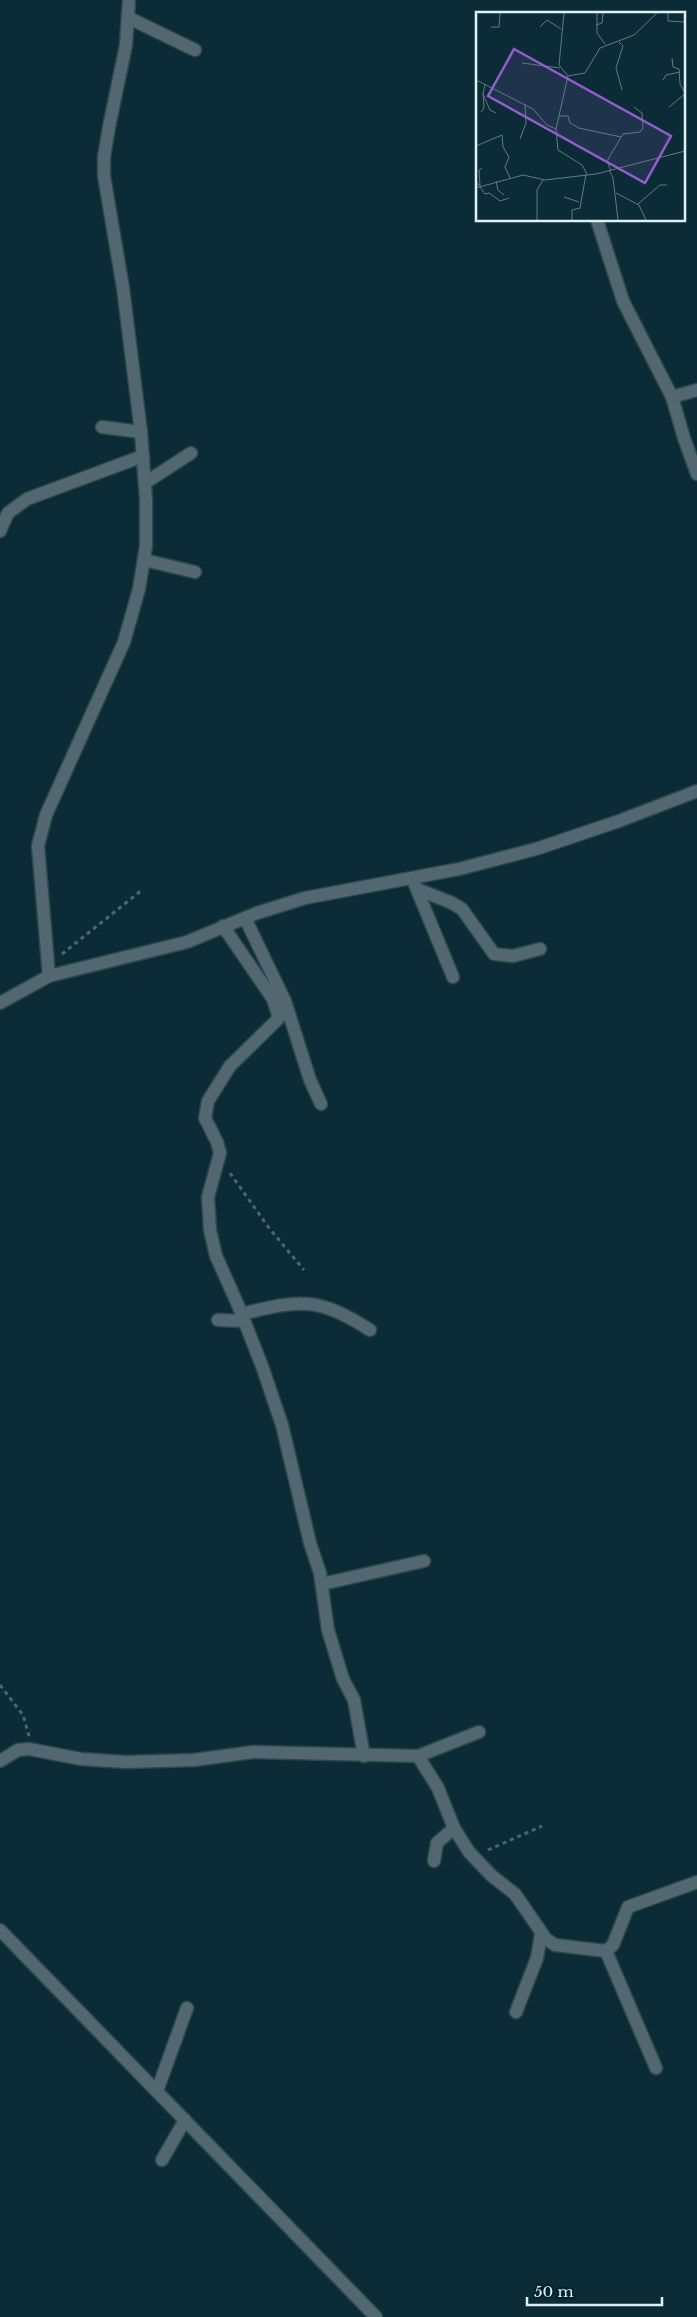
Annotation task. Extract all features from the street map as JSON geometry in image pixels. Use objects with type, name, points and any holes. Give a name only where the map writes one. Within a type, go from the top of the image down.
[{"type":"street","points":[[48,971],[38,846],[46,816],[124,642],[139,589],[144,560],[144,456],[123,288],[104,176],[104,157],[126,45],[129,0]]},
{"type":"street","points":[[129,18],[195,50]]},
{"type":"street","points":[[597,221],[623,301],[672,397],[697,474]]},
{"type":"street","points":[[672,397],[697,390]]},
{"type":"street","points":[[102,427],[141,432]]},
{"type":"street","points":[[145,483],[192,454]]},
{"type":"street","points":[[0,531],[8,513],[27,499],[144,456]]},
{"type":"street","points":[[144,560],[195,572]]},
{"type":"street","points":[[0,1003],[48,971],[178,944],[245,918],[305,898],[414,884],[459,869],[536,849],[697,791]]},
{"type":"street","points":[[414,884],[462,909],[494,954],[513,956],[540,949]]},
{"type":"street","points":[[414,884],[453,977]]},
{"type":"street","points":[[245,918],[285,1001],[310,1080],[321,1104]]},
{"type":"street","points":[[223,926],[273,998],[279,1018],[230,1066],[208,1101],[205,1118],[217,1142],[220,1153],[208,1197],[210,1230],[216,1256],[243,1317],[282,1425],[310,1543],[322,1584],[328,1630],[344,1679],[354,1700],[364,1756]]},
{"type":"street","points":[[218,1320],[243,1317],[281,1304],[318,1304],[345,1314],[370,1330]]},
{"type":"street","points":[[322,1584],[424,1561]]},
{"type":"street","points":[[0,1761],[18,1750],[30,1749],[81,1759],[126,1762],[194,1760],[253,1752],[418,1756],[479,1732]]},
{"type":"street","points":[[418,1756],[438,1788],[454,1828],[473,1857],[492,1876],[515,1894],[541,1934],[555,1945],[606,1951],[613,1945],[628,1907],[697,1882]]},
{"type":"street","points":[[434,1861],[437,1843],[454,1828]]},
{"type":"street","points":[[0,1930],[376,2317]]},
{"type":"street","points":[[516,2012],[537,1958],[541,1934]]},
{"type":"street","points":[[606,1951],[656,2068]]},
{"type":"street","points":[[156,2091],[187,2008]]},
{"type":"street","points":[[162,2160],[185,2120]]},
{"type":"path","points":[[48,971],[142,890]]},
{"type":"path","points":[[230,1167],[230,1174],[236,1184],[304,1270]]},
{"type":"path","points":[[0,1685],[23,1715],[28,1728],[30,1749]]},
{"type":"path","points":[[473,1857],[542,1826]]}]
